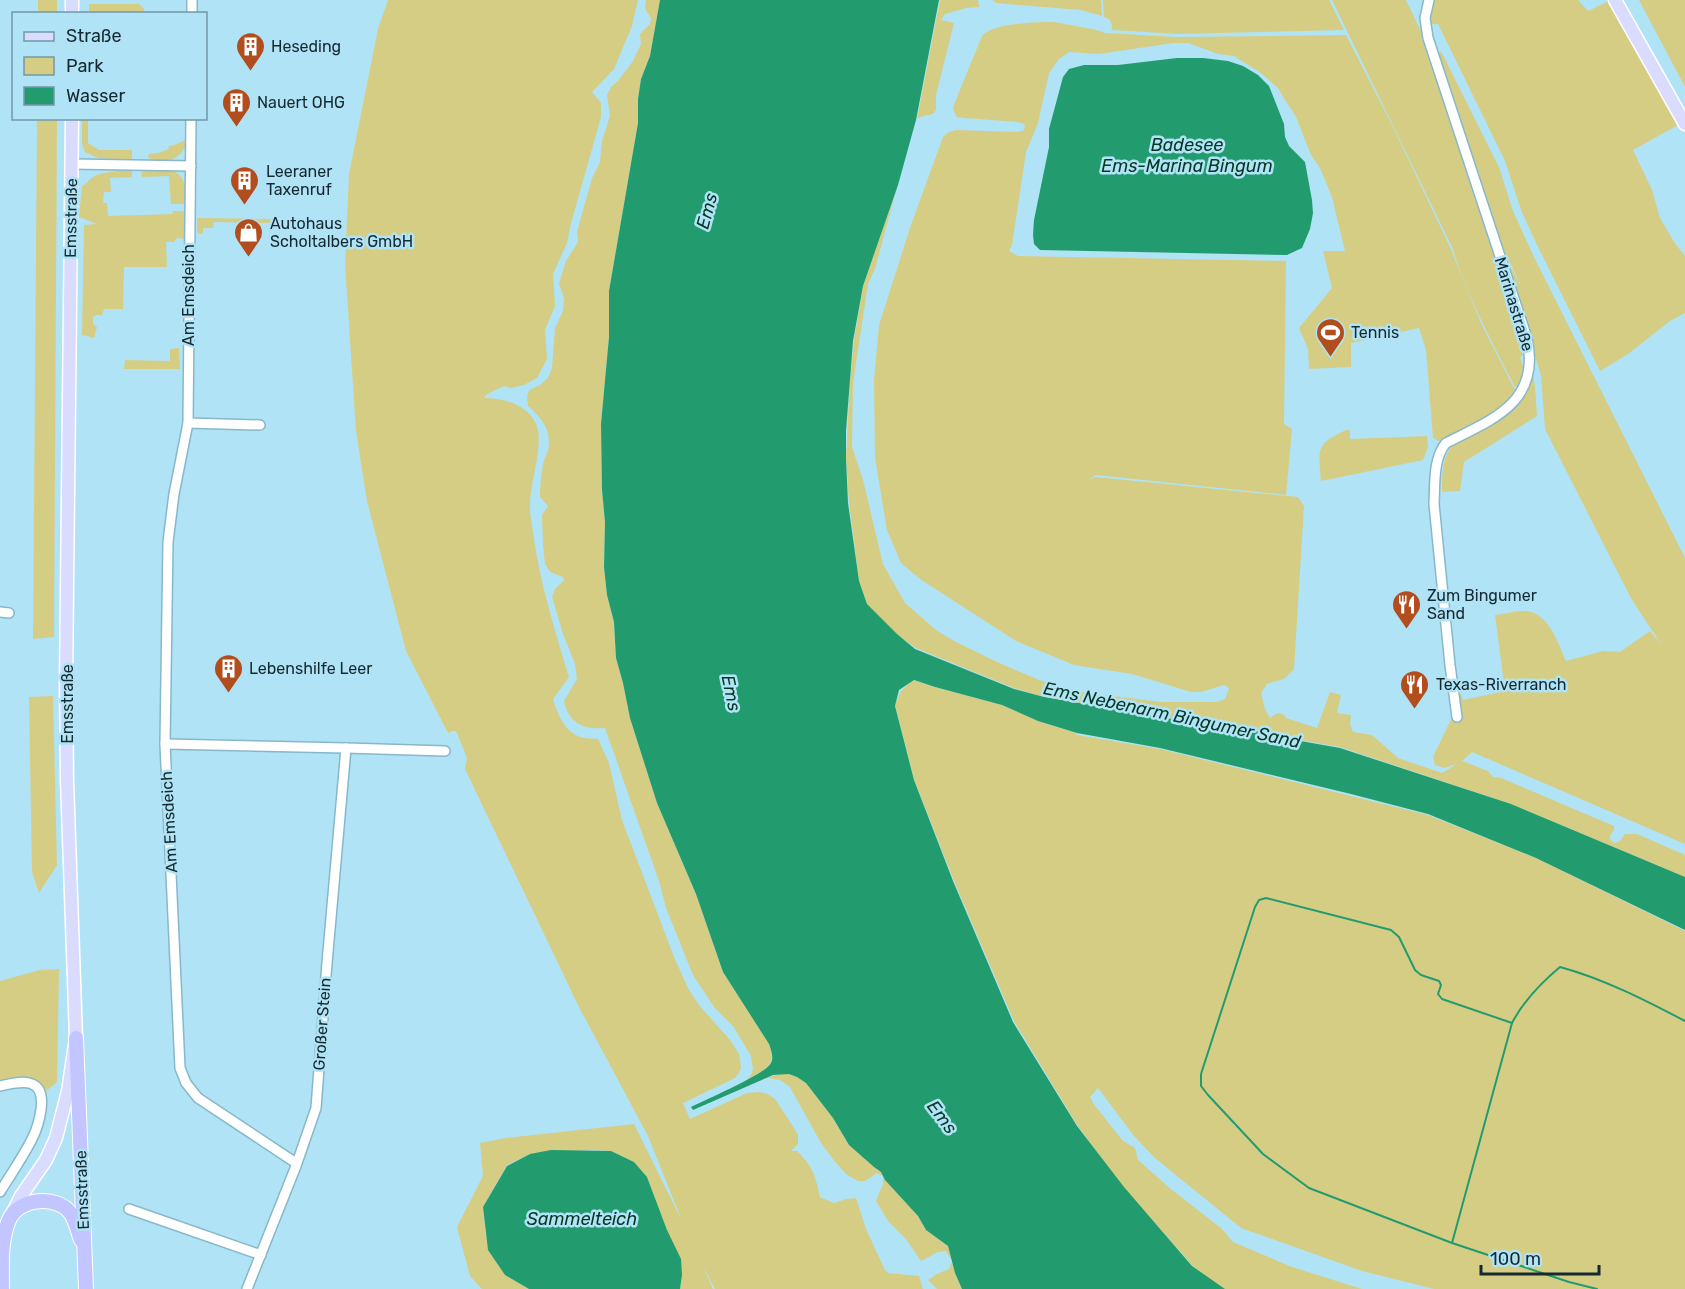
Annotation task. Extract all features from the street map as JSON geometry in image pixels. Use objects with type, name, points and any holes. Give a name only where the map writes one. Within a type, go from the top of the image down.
[{"type":"highway","name":"Emsstraße","points":[[76,1038],[86,1289]]},
{"type":"highway","points":[[2,1289],[3,1239],[10,1218],[26,1203],[42,1201],[61,1204],[71,1214],[85,1250]]},
{"type":"main road","points":[[1616,0],[1685,124]]},
{"type":"main road","name":"Emsstraße","points":[[72,120],[66,682],[76,1038]]},
{"type":"main road","points":[[10,1218],[21,1196],[46,1160],[56,1138],[68,1091],[76,1038]]},
{"type":"street","name":"Marinastraße","points":[[1429,0],[1425,18],[1428,38],[1527,338],[1531,363],[1528,377],[1511,405],[1491,420],[1446,443],[1439,455],[1434,504],[1457,717]]},
{"type":"street","name":"Am Emsdeich","points":[[191,120],[188,423],[174,494],[168,542],[165,744],[180,1068],[190,1091],[198,1098],[296,1163]]},
{"type":"street","points":[[72,164],[190,166]]},
{"type":"street","points":[[188,423],[260,425]]},
{"type":"street","points":[[165,744],[445,751]]},
{"type":"street","name":"Großer Stein","points":[[247,1289],[316,1108],[346,748]]},
{"type":"street","points":[[0,1086],[22,1082],[32,1083],[39,1088],[42,1096],[42,1106],[33,1138],[0,1192]]},
{"type":"street","points":[[129,1209],[261,1255]]},
{"type":"green space","points":[[38,0],[57,0],[57,12],[38,12]]},
{"type":"green space","points":[[388,0],[638,0],[632,26],[614,69],[592,92],[601,103],[601,117],[567,243],[553,274],[555,306],[545,330],[547,359],[537,378],[524,385],[511,388],[504,386],[487,394],[484,398],[509,402],[524,409],[535,422],[538,430],[539,439],[530,499],[530,516],[544,591],[569,677],[553,699],[557,710],[565,725],[573,733],[582,738],[598,739],[609,763],[622,820],[674,957],[698,1004],[730,1040],[739,1054],[741,1067],[735,1078],[683,1103],[690,1119],[747,1093],[759,1092],[775,1099],[798,1135],[798,1144],[791,1151],[797,1151],[807,1162],[815,1177],[820,1197],[834,1203],[856,1198],[866,1229],[885,1270],[888,1273],[919,1276],[923,1289],[715,1289],[703,1266],[713,1289],[680,1289],[682,1275],[647,1177],[634,1162],[611,1151],[591,1150],[530,1154],[507,1165],[483,1207],[486,1237],[505,1275],[529,1289],[482,1289],[470,1276],[457,1227],[483,1176],[480,1143],[634,1124],[682,1221],[648,1136],[579,1007],[465,769],[467,758],[456,731],[448,733],[406,651],[367,501],[356,431],[345,264],[349,174],[378,29]]},
{"type":"green space","points":[[646,0],[660,0],[650,56],[641,79],[638,123],[609,291],[609,337],[601,425],[605,522],[604,567],[607,595],[614,622],[616,658],[630,718],[657,803],[696,894],[723,972],[769,1044],[772,1058],[770,1063],[763,1071],[746,1080],[753,1069],[751,1056],[733,1026],[714,1007],[693,975],[666,908],[659,881],[605,728],[590,728],[578,724],[566,709],[564,701],[577,679],[575,664],[552,597],[555,589],[564,580],[563,577],[550,572],[545,564],[542,515],[548,506],[540,497],[540,489],[549,437],[542,421],[528,406],[527,397],[529,390],[548,378],[552,368],[555,328],[563,311],[564,299],[559,283],[566,261],[578,242],[577,232],[580,221],[592,178],[600,162],[602,141],[610,116],[607,95],[633,61],[641,44],[640,34],[650,24],[651,18],[645,9]]},
{"type":"green space","points":[[940,0],[978,0],[979,7],[945,14],[941,20],[954,23],[936,95],[936,110],[933,114],[917,119]]},
{"type":"green space","points":[[993,0],[1101,0],[1102,16],[1081,10],[996,3]]},
{"type":"green space","points":[[1103,0],[1329,0],[1344,30],[1178,34],[1112,30],[1111,22],[1104,17]]},
{"type":"green space","points":[[1332,0],[1406,0],[1424,38],[1524,344],[1525,353],[1520,357],[1524,370],[1519,386],[1515,387],[1480,318],[1452,247]]},
{"type":"green space","points":[[1434,0],[1578,0],[1588,11],[1609,1],[1678,125],[1633,150],[1652,190],[1660,218],[1685,256],[1685,313],[1670,321],[1628,354],[1600,371],[1521,210],[1505,161],[1438,24],[1431,24]]},
{"type":"green space","points":[[1639,0],[1685,0],[1685,87]]},
{"type":"green space","points":[[89,4],[139,4],[144,9],[144,12],[89,12]]},
{"type":"green space","points":[[1054,22],[1105,33],[1177,37],[1346,35],[1393,127],[1450,247],[1481,323],[1516,392],[1508,405],[1487,419],[1441,442],[1433,438],[1426,350],[1419,328],[1351,343],[1351,367],[1309,369],[1308,349],[1299,328],[1332,288],[1323,251],[1345,251],[1332,197],[1320,168],[1311,155],[1296,117],[1277,87],[1261,73],[1234,56],[1218,54],[1188,43],[1173,43],[1099,54],[1069,52],[1059,59],[1049,73],[1038,123],[1026,152],[1012,245],[1009,251],[1018,256],[1286,261],[1284,424],[1292,429],[1286,495],[1096,475],[1088,480],[1095,477],[1298,497],[1304,506],[1294,669],[1284,679],[1267,684],[1261,693],[1265,709],[1270,718],[1277,713],[1283,714],[1286,718],[1317,728],[1330,692],[1341,695],[1337,713],[1351,715],[1350,724],[1353,732],[1372,735],[1398,758],[1442,773],[1457,764],[1444,768],[1435,765],[1433,757],[1455,711],[1458,695],[1461,694],[1463,700],[1505,691],[1495,615],[1523,611],[1539,616],[1551,629],[1566,661],[1603,651],[1620,652],[1650,631],[1661,644],[1632,600],[1545,429],[1541,376],[1496,239],[1523,290],[1497,235],[1438,55],[1440,51],[1442,53],[1499,167],[1513,211],[1533,255],[1685,558],[1685,844],[1472,752],[1462,761],[1488,771],[1493,777],[1501,778],[1614,826],[1610,836],[1614,843],[1619,842],[1625,834],[1637,834],[1685,855],[1685,877],[1511,804],[1340,747],[1295,739],[1267,731],[1219,726],[1043,697],[1014,688],[916,648],[897,635],[867,604],[859,581],[849,502],[846,458],[850,381],[863,286],[897,187],[875,269],[868,284],[853,383],[852,447],[863,480],[883,564],[905,603],[936,630],[954,641],[1039,680],[1082,692],[1161,702],[1217,702],[1225,699],[1229,688],[1224,685],[1201,692],[1191,692],[1132,674],[1074,665],[1016,641],[920,579],[901,563],[887,530],[875,458],[874,380],[879,325],[911,225],[943,137],[956,130],[1017,132],[1023,131],[1025,127],[1024,124],[1018,122],[964,118],[957,117],[955,114],[953,107],[982,36],[1005,26]]},
{"type":"green space","points":[[37,120],[57,120],[54,637],[33,639]]},
{"type":"green space","points":[[82,120],[88,120],[88,143],[99,150],[132,150],[132,158],[129,160],[98,158],[85,152],[82,144]]},
{"type":"green space","points":[[184,141],[186,143],[184,149],[171,160],[159,161],[148,157],[149,154],[169,149],[168,147]]},
{"type":"green space","points":[[170,169],[183,179],[186,204],[171,204],[169,176],[142,177],[141,170]]},
{"type":"green space","points":[[132,170],[132,177],[110,178],[111,192],[104,192],[103,203],[107,203],[108,216],[172,214],[173,211],[186,211],[185,239],[177,238],[174,242],[166,242],[167,267],[124,267],[123,309],[104,309],[102,315],[93,317],[93,324],[97,327],[94,338],[82,335],[84,225],[97,224],[79,217],[82,186],[93,177],[102,174]]},
{"type":"green space","points":[[197,218],[278,219],[278,223],[214,222],[213,228],[203,228],[203,234],[197,233]]},
{"type":"green space","points":[[179,348],[180,369],[124,369],[125,360],[170,361],[170,349]]},
{"type":"green space","points":[[1533,373],[1537,416],[1464,462],[1460,491],[1442,492],[1447,453],[1460,439],[1498,421],[1513,408],[1525,392]]},
{"type":"green space","points":[[1350,430],[1350,439],[1427,436],[1428,447],[1423,460],[1321,481],[1321,449],[1328,440]]},
{"type":"green space","points":[[913,680],[1002,705],[1077,735],[1160,749],[1428,815],[1536,858],[1685,931],[1685,1289],[1434,1289],[1362,1271],[1241,1228],[1155,1158],[1134,1136],[1098,1088],[1090,1097],[1093,1103],[1122,1140],[1135,1148],[1138,1160],[1221,1228],[1233,1242],[1292,1267],[1362,1289],[1221,1289],[1193,1266],[1123,1187],[1077,1125],[1014,1021],[954,881],[914,779],[895,705],[901,691]]},
{"type":"green space","points":[[53,696],[57,865],[39,893],[32,872],[29,697]]},
{"type":"green space","points":[[59,969],[57,1082],[46,1091],[31,1080],[0,1082],[0,981],[40,970]]},
{"type":"green space","points":[[789,1074],[806,1083],[833,1118],[849,1145],[883,1176],[877,1173],[865,1181],[858,1181],[846,1174],[821,1143],[790,1087],[780,1080],[760,1079]]},
{"type":"green space","points":[[883,1176],[918,1216],[925,1229],[948,1246],[952,1261],[946,1251],[938,1252],[921,1261],[906,1239],[888,1221],[876,1201],[883,1184]]},
{"type":"green space","points":[[952,1261],[962,1289],[937,1289],[928,1280],[949,1269]]},
{"type":"water","name":"Ems","points":[[660,0],[939,0],[916,120],[898,185],[863,286],[853,341],[846,431],[848,503],[859,581],[867,604],[897,634],[915,649],[1014,689],[1044,697],[1219,727],[1267,732],[1295,740],[1340,748],[1511,804],[1685,877],[1685,930],[1536,858],[1428,814],[1160,748],[1077,733],[1038,721],[1002,705],[914,680],[899,690],[895,706],[914,780],[953,881],[1013,1022],[1077,1126],[1124,1187],[1192,1266],[1225,1289],[962,1289],[948,1246],[926,1230],[918,1216],[885,1180],[881,1172],[849,1145],[833,1118],[806,1083],[789,1074],[773,1075],[693,1110],[691,1107],[758,1074],[771,1063],[772,1056],[769,1044],[723,972],[696,894],[657,803],[630,718],[616,658],[614,622],[607,595],[604,567],[605,522],[601,424],[609,337],[609,291],[638,123],[641,79],[650,56]]},
{"type":"water","name":"Badesee Ems-Marina Bingum","points":[[1177,58],[1228,61],[1243,66],[1258,75],[1269,86],[1284,124],[1285,137],[1289,146],[1305,162],[1313,213],[1310,229],[1302,248],[1287,255],[1040,250],[1034,244],[1034,220],[1049,147],[1049,129],[1063,77],[1069,69],[1084,65],[1118,65]]},
{"type":"water","name":"Sammelteich","points":[[551,1150],[611,1151],[634,1162],[647,1177],[667,1230],[681,1259],[680,1289],[529,1289],[505,1275],[488,1250],[483,1207],[507,1166],[530,1154]]},
{"type":"waterway","points":[[1452,1243],[1309,1188],[1263,1154],[1201,1086],[1201,1074],[1255,907],[1259,900],[1266,898],[1391,930],[1399,937],[1415,970],[1421,975],[1439,981],[1441,985],[1438,994],[1442,999],[1512,1023]]},
{"type":"waterway","points":[[1597,1289],[1452,1243],[1512,1023],[1533,993],[1560,967],[1608,984],[1685,1021]]},
{"type":"place","name":"Heseding","points":[[250,72]]},
{"type":"place","name":"Nauert OHG","points":[[236,128]]},
{"type":"place","name":"Leeraner Taxenruf","points":[[245,206]]},
{"type":"place","name":"Autohaus Scholtalbers GmbH","points":[[249,258]]},
{"type":"place","name":"Tennis","points":[[1330,358]]},
{"type":"place","name":"Zum Bingumer Sand","points":[[1406,630]]},
{"type":"place","name":"Lebenshilfe Leer","points":[[228,694]]},
{"type":"place","name":"Texas-Riverranch","points":[[1415,710]]},
{"type":"water label","name":"Ems Nebenarm Bingumer Sand","points":[[1172,715]]}]
